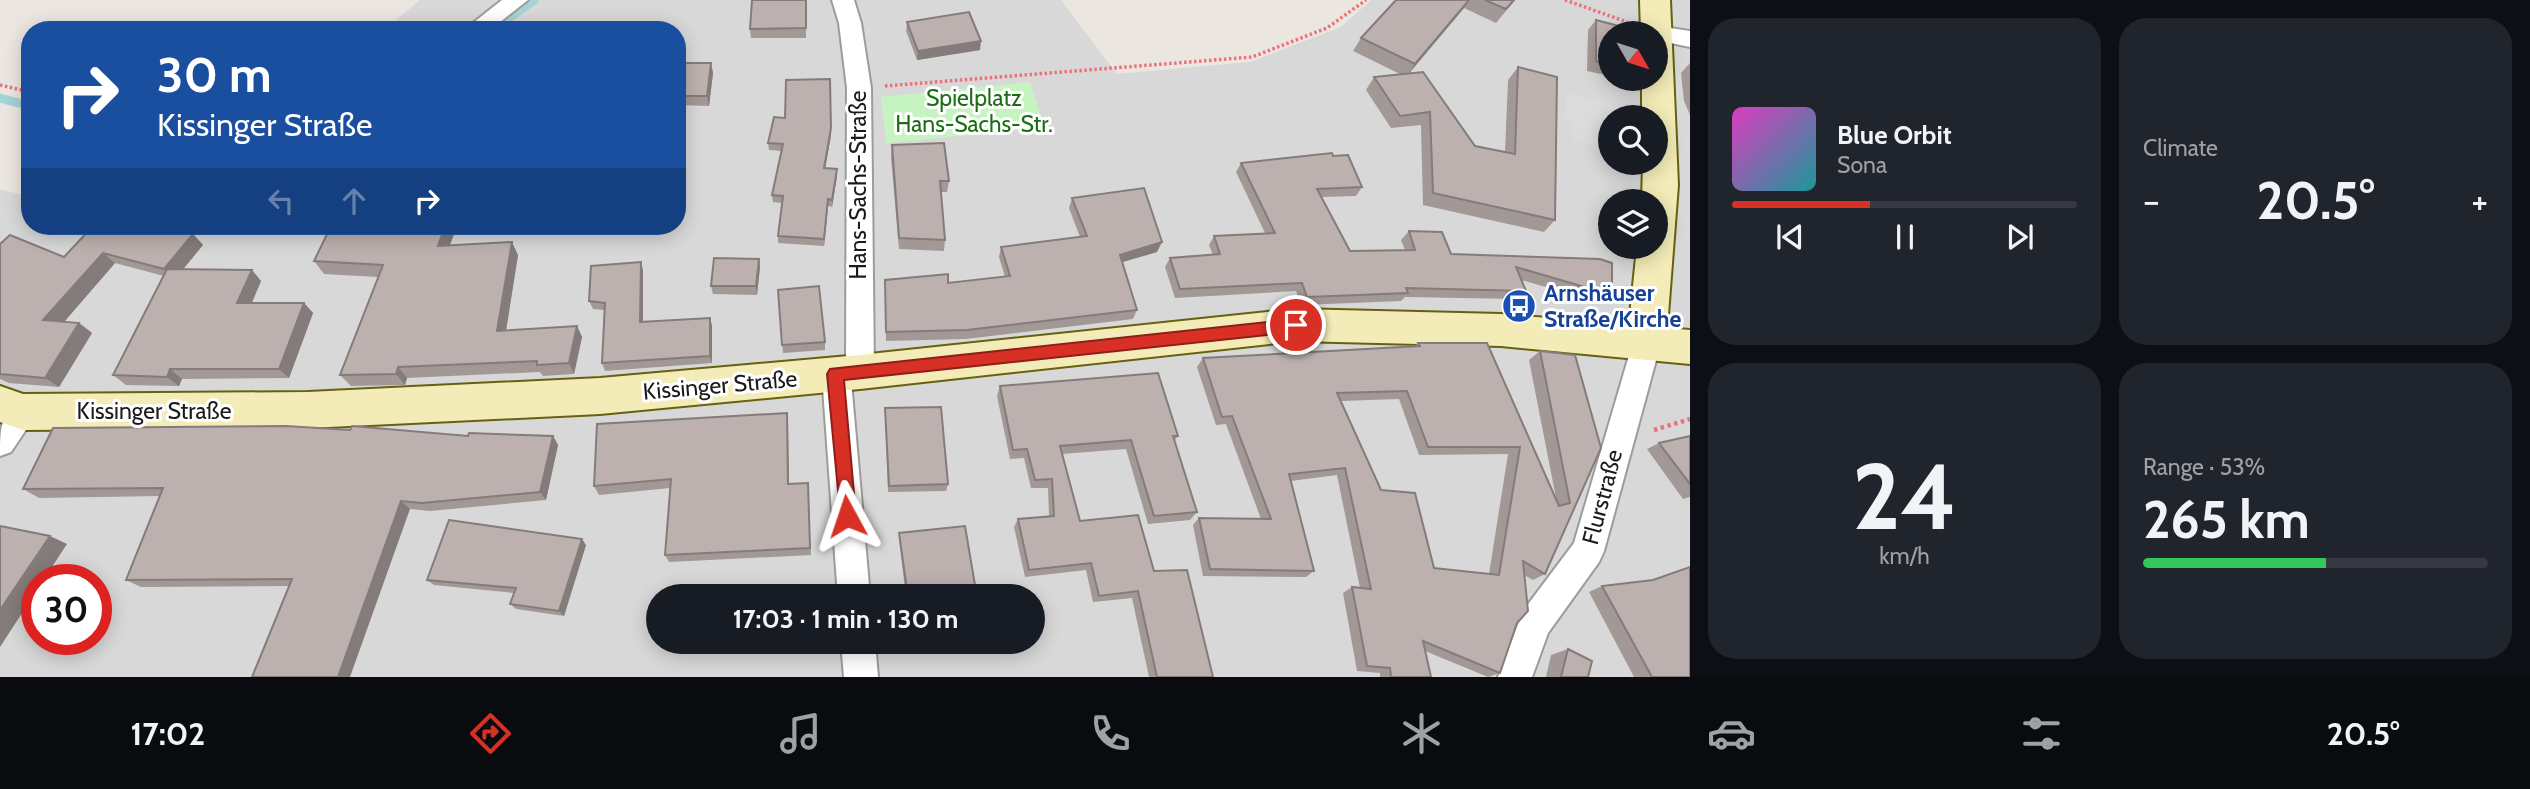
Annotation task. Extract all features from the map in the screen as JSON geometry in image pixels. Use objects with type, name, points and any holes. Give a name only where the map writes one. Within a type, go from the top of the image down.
[{"type":"street","points":[[488,21],[517,0]]},
{"type":"street","name":"Hans-Sachs-Straße","points":[[844,0],[859,88],[848,373],[854,584]]},
{"type":"street","points":[[1655,0],[1656,21]]},
{"type":"street","points":[[1668,35],[1690,39]]},
{"type":"street","points":[[1659,91],[1661,189]]},
{"type":"street","points":[[1647,342],[1655,259]]},
{"type":"street","name":"Kissinger Straße","points":[[8,419],[308,410],[600,396],[848,373],[1296,325],[1501,330],[1690,347]]},
{"type":"street","name":"Flurstraße","points":[[1515,677],[1535,622],[1588,551],[1647,342]]},
{"type":"street","points":[[859,654],[861,677]]},
{"type":"path","points":[[859,88],[1252,57],[1302,41],[1350,16],[1366,0]]},
{"type":"path","points":[[1565,0],[1624,21]]},
{"type":"path","points":[[0,85],[21,90]]},
{"type":"shaded area","points":[[420,0],[1061,0],[1117,74],[1250,62],[1341,27],[1371,0],[1690,0],[1690,677],[0,677],[0,189],[21,195],[21,235],[686,235],[686,21],[395,21]]},
{"type":"shaded area","points":[[1567,93],[1621,105],[1598,105],[1598,146],[1572,139],[1572,125],[1564,122]]},
{"type":"green space","name":"Spielplatz Hans-Sachs-Str.","points":[[1030,82],[1045,128],[886,143],[881,97]]},
{"type":"building","points":[[752,0],[806,0],[806,28],[750,29]]},
{"type":"building","points":[[1396,0],[1469,0],[1415,64],[1361,38]]},
{"type":"building","points":[[1485,0],[1514,0],[1506,9]]},
{"type":"building","points":[[969,12],[981,41],[918,51],[907,22]]},
{"type":"building","points":[[1596,20],[1600,21],[1596,61]]},
{"type":"building","points":[[686,63],[711,63],[707,96],[686,96]]},
{"type":"building","points":[[1518,67],[1557,77],[1555,220],[1433,193],[1430,112],[1400,116],[1374,77],[1423,72],[1475,146],[1515,154]]},
{"type":"building","points":[[830,79],[831,128],[824,168],[837,169],[832,200],[828,199],[824,239],[778,236],[783,196],[772,195],[783,144],[768,143],[774,117],[785,118],[786,80]]},
{"type":"building","points":[[944,143],[949,181],[940,181],[945,240],[899,238],[892,145]]},
{"type":"building","points":[[1332,153],[1333,156],[1348,155],[1362,187],[1317,189],[1350,251],[1415,250],[1409,231],[1442,232],[1451,254],[1600,259],[1612,263],[1612,295],[1516,267],[1526,291],[1406,288],[1408,293],[1307,297],[1302,283],[1180,289],[1170,258],[1220,254],[1214,236],[1275,233],[1241,163]]},
{"type":"building","points":[[1144,188],[1162,242],[1120,255],[1137,310],[967,330],[886,332],[885,280],[948,274],[948,283],[1010,276],[1001,247],[1087,236],[1072,198]]},
{"type":"building","points":[[10,235],[64,257],[85,235],[192,235],[164,269],[103,253],[43,320],[79,323],[45,378],[0,374],[0,244]]},
{"type":"building","points":[[327,235],[442,235],[438,246],[512,242],[497,331],[577,326],[569,363],[537,365],[537,361],[398,367],[396,374],[340,375],[383,265],[314,261]]},
{"type":"building","points":[[714,258],[759,259],[756,286],[711,286]]},
{"type":"building","points":[[641,262],[640,322],[710,318],[710,356],[602,363],[605,303],[589,301],[591,266]]},
{"type":"building","points":[[167,269],[252,270],[237,303],[304,303],[279,369],[170,369],[167,377],[113,375]]},
{"type":"building","points":[[819,286],[825,342],[782,345],[778,290]]},
{"type":"building","points":[[1418,343],[1487,343],[1559,506],[1570,503],[1540,351],[1575,355],[1601,448],[1545,574],[1523,561],[1528,611],[1517,623],[1500,673],[1423,641],[1431,677],[1391,677],[1390,668],[1367,666],[1352,587],[1371,589],[1345,468],[1289,474],[1314,571],[1210,569],[1199,518],[1271,519],[1232,416],[1222,417],[1203,358],[1420,346]],"holes":[[[1407,391],[1428,447],[1520,447],[1499,575],[1434,568],[1415,493],[1381,490],[1337,393]]]},
{"type":"building","points":[[1158,373],[1178,436],[1173,436],[1197,512],[1154,516],[1131,440],[1060,446],[1080,521],[1138,515],[1154,571],[1187,570],[1213,677],[1157,677],[1138,591],[1099,596],[1091,563],[1029,570],[1018,519],[1054,516],[1052,479],[1035,480],[1027,449],[1013,450],[1000,386]]},
{"type":"building","points":[[941,407],[948,484],[889,486],[885,408]]},
{"type":"building","points":[[787,413],[788,484],[808,483],[810,548],[665,555],[671,479],[594,486],[597,424]]},
{"type":"building","points":[[286,426],[350,430],[352,426],[468,436],[469,433],[553,436],[540,492],[422,503],[401,501],[338,677],[252,677],[292,579],[126,580],[163,488],[23,489],[53,428]]},
{"type":"building","points":[[1690,436],[1690,484],[1659,443]]},
{"type":"building","points":[[449,520],[582,539],[559,611],[510,604],[516,588],[427,580]]},
{"type":"building","points":[[0,526],[50,536],[31,564],[21,564],[21,579],[0,610]]},
{"type":"building","points":[[965,526],[975,584],[906,584],[899,533]]},
{"type":"building","points":[[1690,567],[1690,677],[1652,677],[1602,586],[1653,580]]},
{"type":"building","points":[[1568,649],[1592,661],[1588,677],[1561,677]]},
{"type":"waterway","points":[[505,21],[534,0]]},
{"type":"waterway","points":[[0,98],[21,104]]},
{"type":"place","name":"Arnshäuser Straße/Kirche","points":[[1519,306]]},
{"type":"route","points":[[847,516],[836,374],[1296,325]]}]
